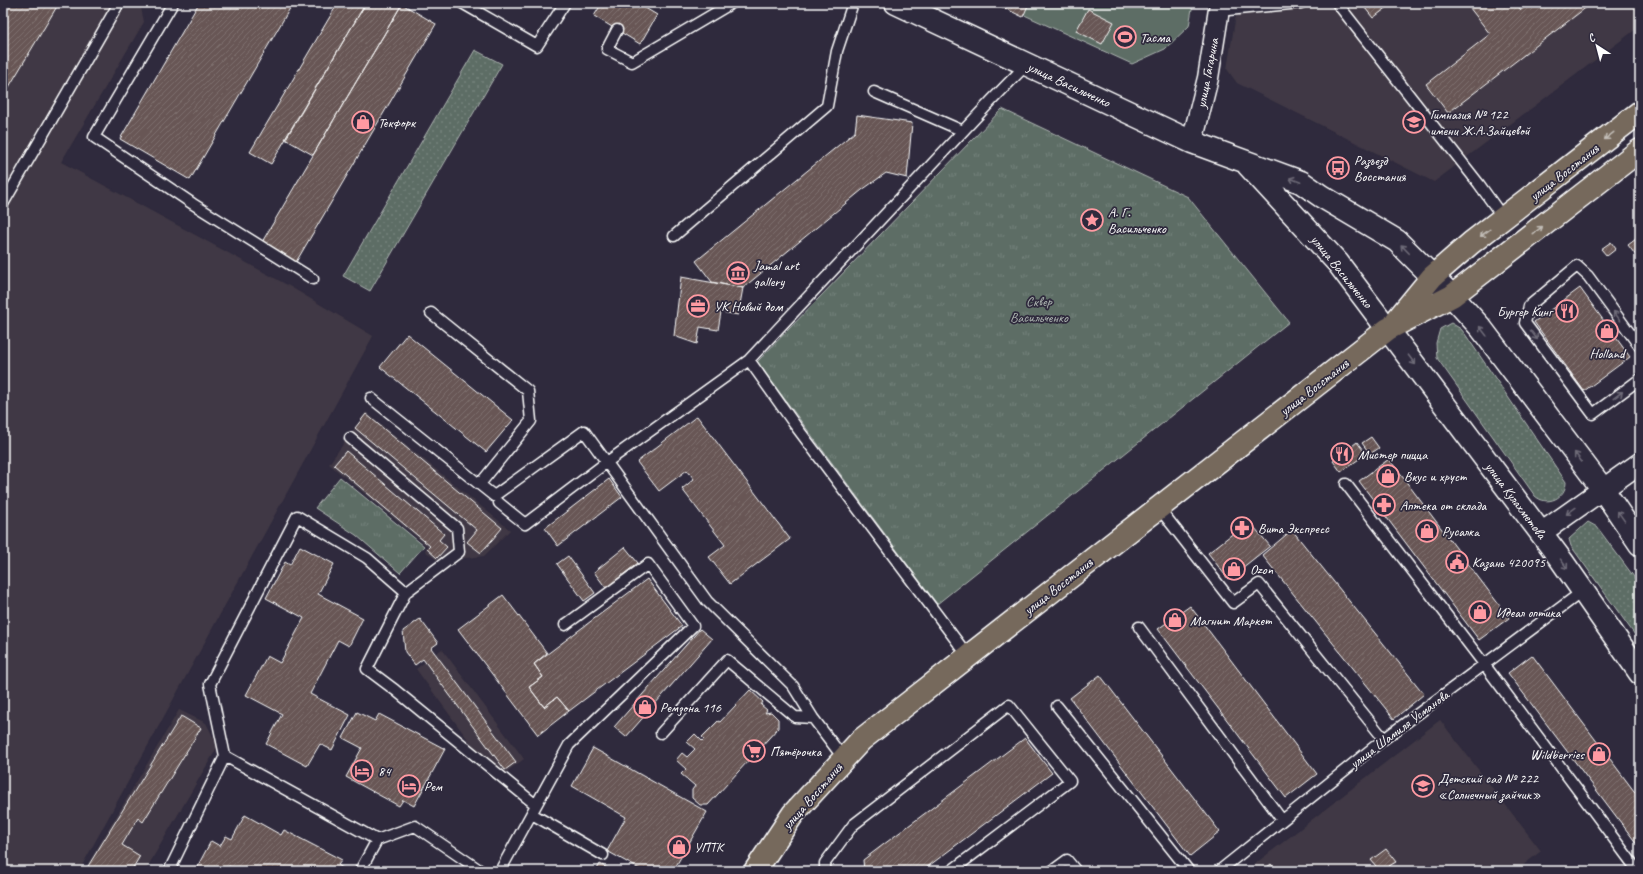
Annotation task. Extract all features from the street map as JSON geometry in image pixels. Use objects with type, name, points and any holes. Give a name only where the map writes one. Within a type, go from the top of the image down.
[{"type":"main road","name":"улица Васильченко","points":[[896,3],[1192,142],[1302,182],[1321,196],[1397,241],[1432,277]]},
{"type":"main road","name":"улица Восстания","points":[[1388,329],[1432,277],[1470,243],[1504,219],[1640,112]]},
{"type":"main road","name":"улица Восстания","points":[[755,871],[793,814],[861,740],[1388,329],[1452,296],[1640,150]]},
{"type":"main road","name":"улица Васильченко","points":[[1245,161],[1338,263],[1388,329]]},
{"type":"main road","points":[[1432,277],[1452,296],[1481,328],[1602,488],[1640,544]]},
{"type":"main road","name":"улица Кулахметова","points":[[1388,329],[1541,533],[1640,673]]},
{"type":"street","name":"улица Гагарина","points":[[1192,142],[1208,78],[1219,7]]},
{"type":"street","points":[[1541,533],[1602,488],[1640,463]]},
{"type":"lane","points":[[3,204],[118,3]]},
{"type":"lane","points":[[173,3],[94,137],[193,204],[313,279]]},
{"type":"lane","points":[[462,3],[537,46],[565,3]]},
{"type":"lane","points":[[617,30],[607,49],[632,62],[732,3]]},
{"type":"lane","points":[[674,236],[827,106],[837,52],[853,3]]},
{"type":"lane","points":[[1219,7],[1301,3]]},
{"type":"lane","points":[[1337,3],[1474,178],[1504,219]]},
{"type":"lane","points":[[499,503],[525,524],[607,462],[749,360],[1027,64]]},
{"type":"lane","points":[[874,92],[963,131]]},
{"type":"lane","points":[[1640,347],[1588,276],[1576,266],[1529,306],[1525,323],[1593,414],[1640,379]]},
{"type":"lane","points":[[431,313],[528,391],[531,421],[480,484]]},
{"type":"lane","points":[[749,360],[794,425],[968,656]]},
{"type":"lane","points":[[371,398],[494,496],[584,431],[707,601],[793,686],[813,718],[844,759]]},
{"type":"lane","points":[[350,438],[457,528],[459,552],[406,592],[367,669],[402,695],[534,809],[603,855]]},
{"type":"lane","points":[[1346,484],[1484,664],[1638,871]]},
{"type":"lane","points":[[1159,508],[1233,603],[1259,584],[1384,739]]},
{"type":"lane","points":[[169,871],[225,756],[210,684],[297,516],[367,558],[406,592]]},
{"type":"lane","points":[[500,871],[569,745],[693,626],[648,564],[565,624]]},
{"type":"lane","name":"улица Шамиля Усманова","points":[[1219,871],[1384,739],[1583,591]]},
{"type":"lane","points":[[1139,627],[1282,820]]},
{"type":"lane","points":[[661,733],[727,660],[794,717],[813,718]]},
{"type":"lane","points":[[825,871],[825,863],[853,825],[1009,705],[1070,781],[951,871]]},
{"type":"lane","points":[[1057,706],[1189,871]]},
{"type":"lane","points":[[225,756],[377,840]]},
{"type":"lane","points":[[360,871],[377,840],[415,826],[480,871]]},
{"type":"lane","points":[[1052,871],[1067,860],[1076,871]]},
{"type":"shaded area","points":[[3,3],[140,3],[144,22],[61,162],[289,286],[373,336],[79,871],[3,871]]},
{"type":"shaded area","name":"Гимназия № 122 имени Ж.А.Зайцевой","points":[[1238,3],[1640,3],[1640,26],[1434,182],[1237,83],[1227,69]]},
{"type":"shaded area","points":[[366,412],[510,530],[484,556],[438,561],[425,551],[427,546],[329,464]]},
{"type":"shaded area","points":[[442,649],[524,759],[497,779],[416,669]]},
{"type":"shaded area","points":[[179,710],[206,723],[218,746],[145,871],[84,871]]},
{"type":"shaded area","name":"Детский сад № 222 «Солнечный зайчик»","points":[[1440,720],[1541,851],[1516,871],[1246,871]]},
{"type":"green space","name":"Тасма","points":[[998,3],[1193,3],[1189,26],[1165,49],[1132,64]]},
{"type":"green space","points":[[475,50],[502,64],[370,291],[343,276]]},
{"type":"green space","name":"Сквер Васильченко","points":[[1002,109],[1188,197],[1289,322],[937,604],[757,362]]},
{"type":"green space","points":[[1451,323],[1461,329],[1465,334],[1566,482],[1563,492],[1555,499],[1545,501],[1535,496],[1437,358],[1436,343],[1440,329]]},
{"type":"green space","points":[[340,477],[424,546],[400,573],[356,535],[315,508]]},
{"type":"green space","points":[[1588,522],[1597,527],[1640,585],[1640,642],[1571,546],[1569,539]]},
{"type":"building","points":[[3,3],[59,3],[3,97]]},
{"type":"building","points":[[199,3],[293,3],[190,180],[120,139]]},
{"type":"building","points":[[338,3],[366,3],[271,164],[250,152]]},
{"type":"building","points":[[366,3],[402,4],[313,155],[285,139]]},
{"type":"building","points":[[602,3],[637,3],[657,15],[640,44],[594,16]]},
{"type":"building","points":[[994,3],[1029,3],[1023,17]]},
{"type":"building","points":[[1361,3],[1393,3],[1373,18]]},
{"type":"building","points":[[1466,3],[1516,3],[1521,10],[1530,3],[1592,3],[1448,113],[1426,84],[1490,34]]},
{"type":"building","points":[[402,4],[436,24],[296,262],[262,242]]},
{"type":"building","points":[[1088,9],[1114,22],[1102,44],[1076,31]]},
{"type":"building","points":[[857,115],[912,123],[907,178],[886,173],[862,190],[743,288],[712,282],[696,261],[855,132]]},
{"type":"building","points":[[1640,236],[1640,261],[1628,245]]},
{"type":"building","points":[[1611,242],[1616,249],[1607,256],[1601,249]]},
{"type":"building","points":[[681,277],[743,288],[738,315],[721,312],[718,330],[700,327],[697,344],[674,336]]},
{"type":"building","points":[[1580,288],[1630,357],[1584,391],[1534,322]]},
{"type":"building","points":[[407,334],[513,420],[486,452],[380,367]]},
{"type":"building","points":[[366,414],[502,528],[481,553],[467,542],[477,530],[355,428]]},
{"type":"building","points":[[697,416],[790,539],[730,584],[709,557],[725,545],[682,489],[694,479],[687,470],[659,491],[637,462]]},
{"type":"building","points":[[1371,437],[1379,448],[1370,454],[1362,443]]},
{"type":"building","points":[[1357,442],[1366,454],[1341,472],[1333,461]]},
{"type":"building","points":[[346,451],[444,534],[439,540],[447,547],[437,558],[427,549],[430,546],[334,465]]},
{"type":"building","points":[[1389,459],[1509,618],[1479,640],[1359,481]]},
{"type":"building","points":[[609,479],[622,497],[558,546],[545,528]]},
{"type":"building","points":[[1249,521],[1270,546],[1228,579],[1208,553]]},
{"type":"building","points":[[1292,530],[1424,694],[1394,719],[1262,555]]},
{"type":"building","points":[[300,546],[334,564],[318,594],[363,618],[349,646],[338,640],[310,694],[350,715],[332,750],[320,744],[307,766],[266,744],[282,714],[246,695],[267,656],[280,663],[304,618],[266,598],[285,562],[290,565]]},
{"type":"building","points":[[625,547],[638,563],[606,588],[594,572]]},
{"type":"building","points":[[568,556],[595,593],[584,601],[557,564]]},
{"type":"building","points":[[647,579],[682,626],[569,711],[557,697],[544,707],[529,687],[543,677],[534,664]]},
{"type":"building","points":[[503,595],[547,653],[534,664],[543,677],[529,687],[544,707],[557,697],[569,711],[538,735],[458,629]]},
{"type":"building","points":[[1190,606],[1317,774],[1286,798],[1158,629]]},
{"type":"building","points":[[420,619],[438,643],[431,648],[516,762],[505,770],[423,659],[415,665],[405,652],[403,631]]},
{"type":"building","points":[[700,629],[712,639],[626,737],[614,727]]},
{"type":"building","points":[[1532,655],[1640,799],[1640,848],[1508,673]]},
{"type":"building","points":[[1100,675],[1220,832],[1190,856],[1070,698]]},
{"type":"building","points":[[750,690],[763,702],[761,705],[767,710],[765,713],[771,712],[778,719],[778,728],[708,805],[700,805],[692,798],[692,790],[695,786],[681,774],[686,769],[676,760],[682,753],[687,757],[695,749],[687,742],[695,734],[702,741],[704,739],[702,737],[718,721],[720,722]]},
{"type":"building","points":[[357,712],[375,721],[379,714],[445,749],[414,806],[403,800],[399,806],[346,777],[362,748],[343,738]]},
{"type":"building","points":[[181,716],[201,728],[143,822],[138,818],[122,845],[140,856],[131,871],[85,871]]},
{"type":"building","points":[[1025,738],[1052,773],[922,871],[864,871],[863,860]]},
{"type":"building","points":[[593,748],[707,812],[673,871],[643,871],[607,851],[626,817],[572,786]]},
{"type":"building","points":[[245,815],[281,835],[284,830],[342,860],[338,865],[348,871],[239,871],[229,866],[226,871],[195,871],[211,841],[220,846],[226,836],[232,839]]},
{"type":"building","points":[[1386,849],[1396,862],[1389,866],[1393,871],[1380,871],[1371,860]]},
{"type":"building","points":[[600,864],[613,871],[596,871]]},
{"type":"building","points":[[1271,864],[1277,871],[1262,871]]},
{"type":"place","name":"Тасма","points":[[1125,37]]},
{"type":"place","name":"Текфорк","points":[[363,122]]},
{"type":"place","name":"Гимназия № 122 имени Ж.А.Зайцевой","points":[[1414,122]]},
{"type":"place","name":"Разъезд Восстания","points":[[1338,168]]},
{"type":"place","name":"А. Г. Васильченко","points":[[1092,220]]},
{"type":"place","name":"Jamal art gallery","points":[[738,273]]},
{"type":"place","name":"УК Новый дом","points":[[698,306]]},
{"type":"place","name":"Бургер Кинг","points":[[1567,311]]},
{"type":"place","name":"Holland","points":[[1607,331]]},
{"type":"place","name":"Мистер пицца","points":[[1342,454]]},
{"type":"place","name":"Вкус и хруст","points":[[1388,476]]},
{"type":"place","name":"Аптека от склада","points":[[1384,505]]},
{"type":"place","name":"Вита Экспресс","points":[[1242,528]]},
{"type":"place","name":"Русалка","points":[[1427,531]]},
{"type":"place","name":"Казань 420095","points":[[1457,562]]},
{"type":"place","name":"Ozon","points":[[1234,569]]},
{"type":"place","name":"Идеал оптика","points":[[1480,612]]},
{"type":"place","name":"Магнит Маркет","points":[[1175,620]]},
{"type":"place","name":"Ремзона 116","points":[[645,707]]},
{"type":"place","name":"Пятёрочка","points":[[754,751]]},
{"type":"place","name":"Wildberries","points":[[1599,754]]},
{"type":"place","name":"84","points":[[362,771]]},
{"type":"place","name":"Рем","points":[[409,786]]},
{"type":"place","name":"Детский сад № 222 «Солнечный зайчик»","points":[[1423,786]]},
{"type":"place","name":"УПТК","points":[[679,847]]}]
